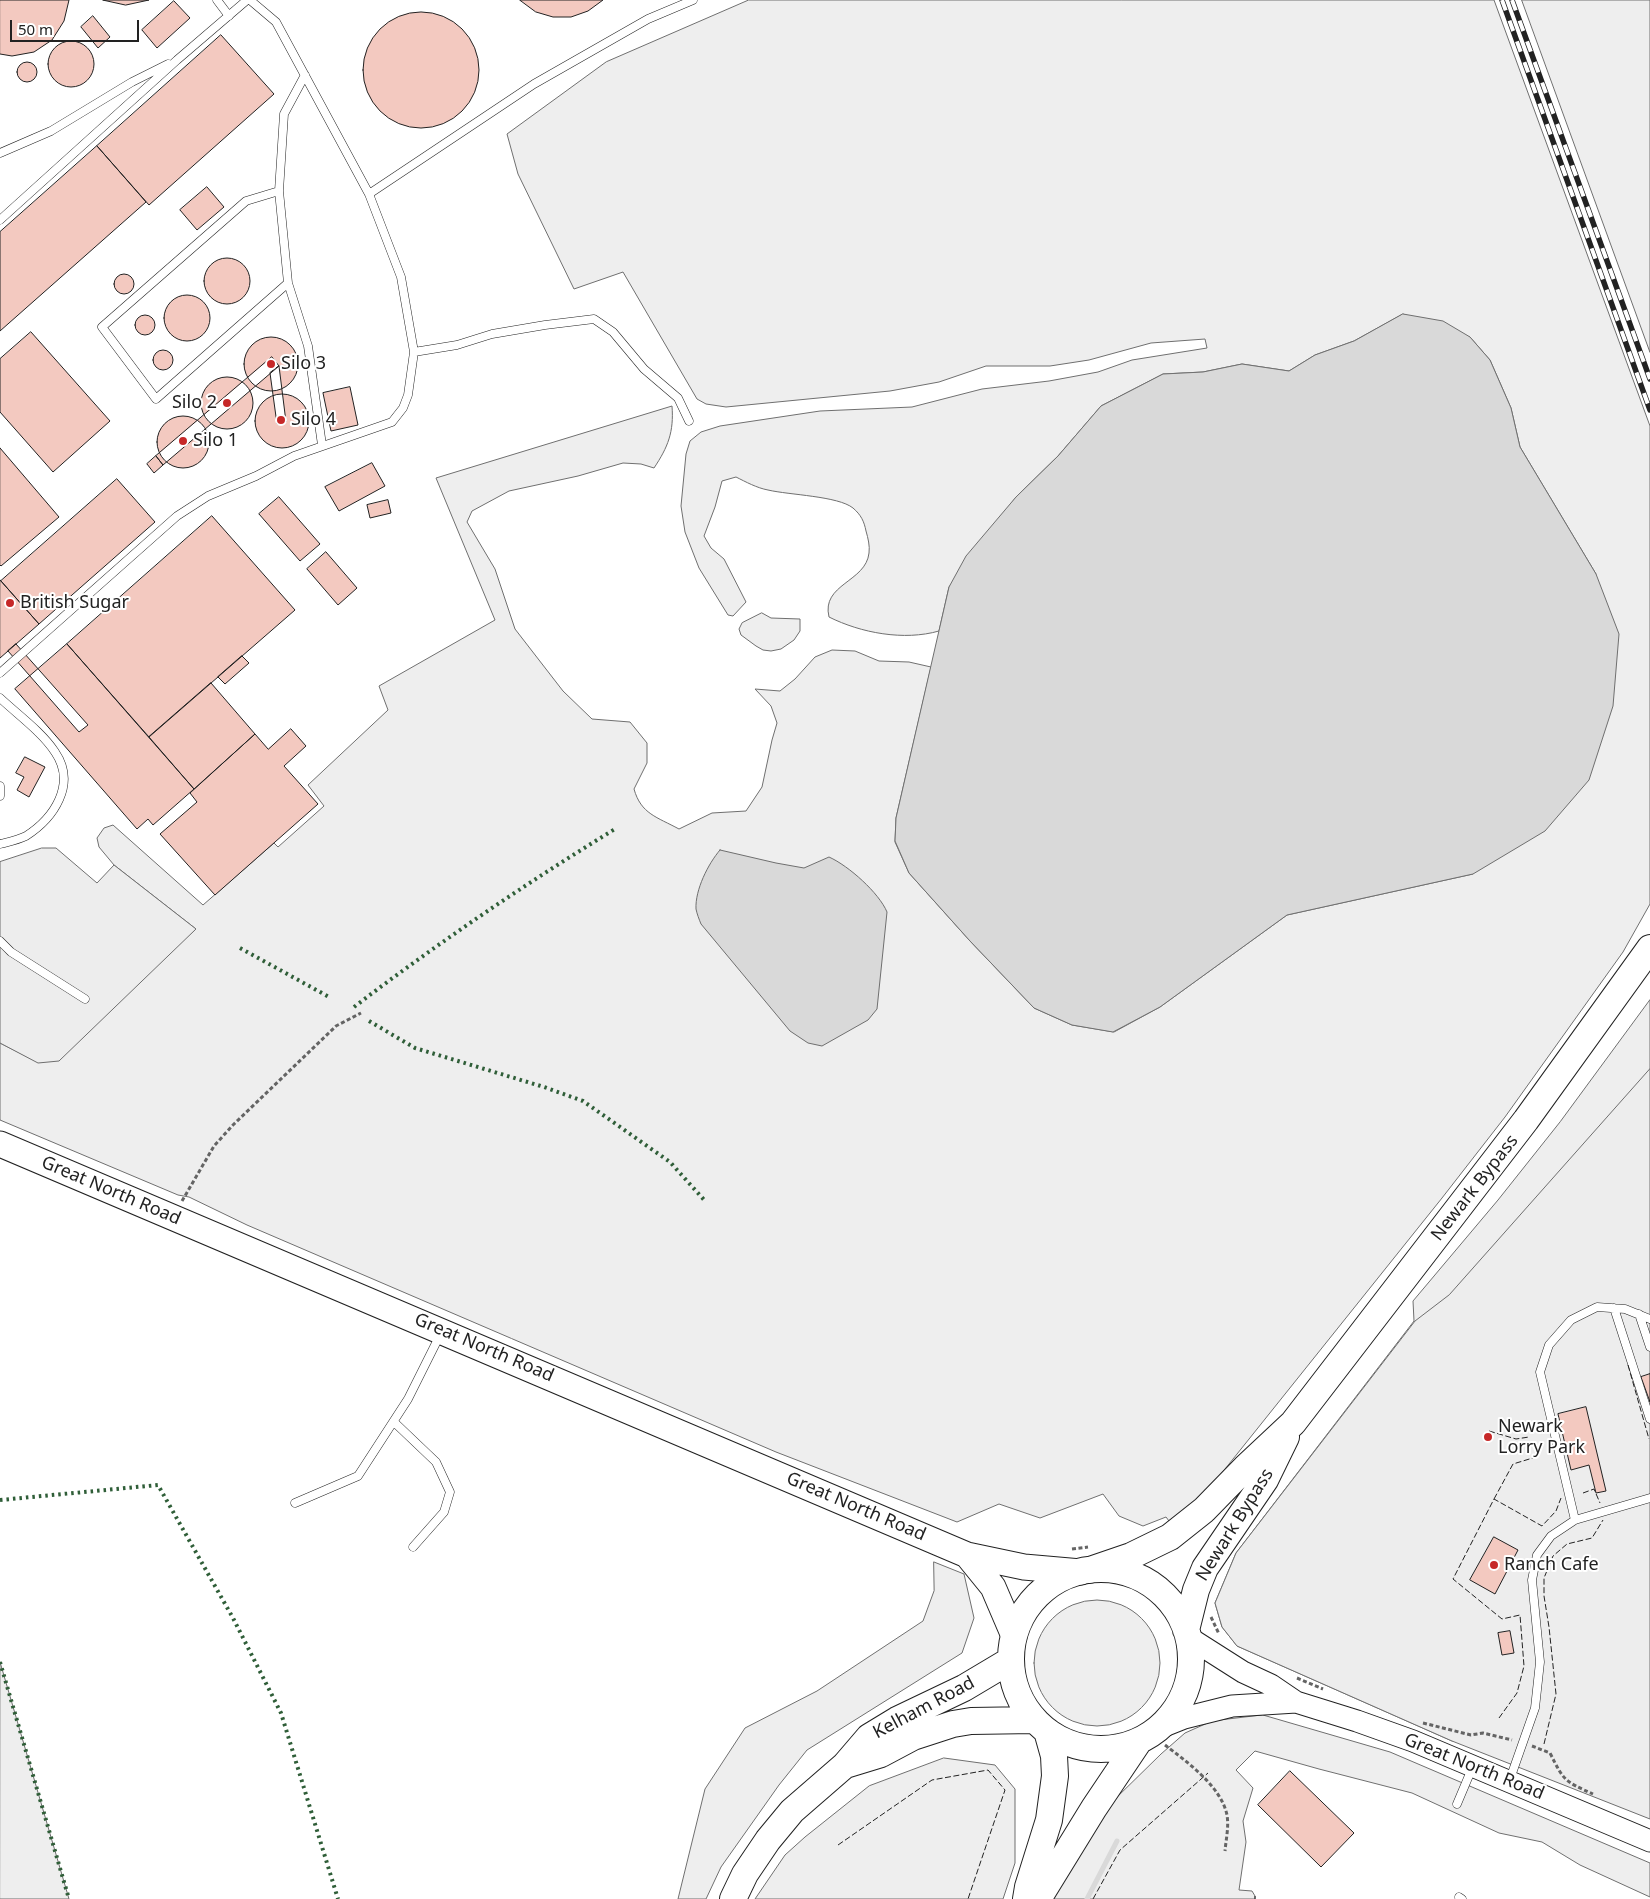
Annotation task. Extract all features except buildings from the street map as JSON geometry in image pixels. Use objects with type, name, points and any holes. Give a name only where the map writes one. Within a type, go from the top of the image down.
[{"type":"highway","name":"Newark Bypass","points":[[1013,1649],[1021,1618],[1039,1595],[1054,1583],[1088,1563],[1131,1556],[1170,1537],[1204,1510],[1293,1423],[1526,1120],[1650,948]]},
{"type":"highway","name":"Newark Bypass","points":[[1187,1634],[1196,1590],[1205,1568],[1265,1480],[1293,1423]]},
{"type":"highway","points":[[1038,1899],[1094,1808],[1150,1735],[1172,1715],[1186,1690],[1191,1662],[1187,1634],[1179,1614],[1168,1599],[1146,1581],[1119,1571],[1088,1563]]},
{"type":"highway","points":[[1013,1649],[1013,1677],[1024,1707],[1040,1725],[1068,1743],[1092,1749],[1116,1748],[1150,1735]]},
{"type":"highway","name":"Kelham Road","points":[[733,1899],[745,1874],[768,1840],[792,1811],[824,1781],[845,1765],[870,1737],[923,1707],[964,1688],[1013,1649]]},
{"type":"highway","name":"Kelham Road","points":[[845,1765],[881,1754],[913,1737],[953,1724],[971,1721],[1040,1725]]},
{"type":"highway","points":[[1026,1899],[1028,1886],[1049,1820],[1055,1776],[1054,1756],[1040,1725]]},
{"type":"main road","name":"Great North Road","points":[[0,1144],[967,1555],[1014,1566],[1088,1563]]},
{"type":"main road","name":"Great North Road","points":[[967,1555],[993,1587],[1013,1649]]},
{"type":"main road","name":"Great North Road","points":[[1187,1634],[1243,1672],[1272,1685],[1296,1702],[1357,1721],[1473,1766],[1650,1841]]},
{"type":"main road","name":"Great North Road","points":[[1150,1735],[1184,1718],[1232,1706],[1296,1702]]},
{"type":"lane","points":[[217,0],[229,16]]},
{"type":"lane","points":[[0,220],[177,60],[248,0],[276,22],[369,194],[401,276],[414,352],[408,395],[403,408],[392,422],[294,456],[256,476],[208,496],[177,516],[0,673]]},
{"type":"lane","points":[[369,194],[534,84],[648,19],[693,0]]},
{"type":"lane","points":[[0,153],[51,131],[132,82],[177,60]]},
{"type":"lane","points":[[305,75],[284,114],[279,191],[288,283],[308,346],[322,445]]},
{"type":"lane","points":[[279,191],[246,201],[102,327],[156,399],[288,283]]},
{"type":"lane","points":[[414,352],[457,345],[492,334],[594,319],[613,332],[644,368],[678,398],[689,420]]},
{"type":"lane","points":[[0,698],[50,744],[62,765],[64,779],[62,795],[54,811],[24,837],[0,844]]},
{"type":"lane","points":[[0,786],[0,796]]},
{"type":"lane","points":[[0,941],[11,952],[85,998]]},
{"type":"lane","points":[[1575,1520],[1540,1372],[1549,1345],[1571,1320],[1597,1307],[1625,1309],[1650,1319]]},
{"type":"lane","points":[[1614,1308],[1650,1419]]},
{"type":"lane","points":[[1639,1314],[1650,1347]]},
{"type":"lane","points":[[295,1503],[358,1476],[408,1399],[442,1331]]},
{"type":"lane","points":[[394,1422],[436,1462],[450,1492],[444,1512],[412,1546]]},
{"type":"lane","points":[[1510,1782],[1535,1708],[1540,1662],[1532,1580],[1537,1555],[1551,1536],[1575,1520],[1650,1498]]},
{"type":"lane","points":[[1457,1804],[1473,1766]]},
{"type":"path","points":[[180,1204],[214,1146],[233,1125],[336,1026],[362,1013]]},
{"type":"path","points":[[1065,1550],[1088,1563]]},
{"type":"path","points":[[1210,1611],[1217,1632],[1224,1640]]},
{"type":"path","points":[[1289,1675],[1325,1690]]},
{"type":"path","points":[[1416,1721],[1471,1736],[1483,1733],[1523,1743],[1550,1753],[1562,1776],[1570,1784],[1597,1796]]},
{"type":"path","points":[[1150,1735],[1204,1776],[1217,1794],[1227,1814],[1228,1829],[1225,1851]]},
{"type":"shaded area","points":[[749,0],[1494,0],[1650,426],[1650,904],[1623,952],[1505,1117],[1442,1198],[1209,1489],[1169,1521],[1166,1517],[1143,1526],[1119,1516],[1103,1494],[1040,1518],[999,1504],[957,1522],[776,1452],[247,1225],[189,1197],[178,1195],[0,1120],[0,1043],[38,1062],[196,929],[114,865],[99,847],[97,838],[104,828],[113,825],[203,905],[274,843],[278,847],[324,806],[308,785],[388,710],[379,686],[495,620],[436,478],[672,406],[672,424],[669,439],[654,468],[641,464],[623,463],[578,476],[509,491],[472,511],[467,522],[495,569],[515,629],[563,691],[592,719],[630,722],[647,743],[647,763],[634,789],[641,804],[657,818],[679,829],[712,813],[746,811],[762,787],[777,723],[771,706],[755,689],[780,691],[795,679],[815,657],[832,650],[855,651],[879,661],[909,662],[931,667],[896,818],[895,842],[909,873],[1034,1008],[1072,1025],[1114,1032],[1160,1007],[1287,915],[1473,874],[1596,574],[1520,447],[1511,408],[1490,360],[1470,337],[1403,314],[1354,341],[1315,355],[1289,371],[1242,364],[1203,372],[1163,374],[1101,406],[1058,456],[1016,497],[949,587],[939,631],[926,634],[883,634],[841,623],[829,617],[828,606],[831,597],[860,571],[866,563],[869,553],[869,542],[864,524],[853,508],[825,498],[764,489],[736,477],[722,481],[704,536],[711,548],[724,559],[746,602],[733,616],[728,615],[699,568],[685,532],[681,506],[686,454],[690,441],[701,432],[720,426],[820,411],[912,407],[982,389],[1049,381],[1098,372],[1132,360],[1207,348],[1205,339],[1151,343],[1089,360],[1050,366],[986,366],[939,382],[890,391],[726,407],[706,404],[697,399],[623,272],[574,289],[518,174],[507,134],[606,62]]},
{"type":"shaded area","points":[[1522,0],[1650,0],[1650,352]]},
{"type":"shaded area","points":[[1403,314],[1443,321],[1470,337],[1490,360],[1511,408],[1520,447],[1596,574],[1619,634],[1613,706],[1589,780],[1545,831],[1473,874],[1287,915],[1160,1007],[1113,1032],[1072,1025],[1034,1008],[909,873],[895,841],[896,818],[949,587],[966,556],[1016,497],[1058,456],[1101,406],[1163,374],[1203,372],[1242,364],[1289,371],[1315,355],[1354,341]]},
{"type":"shaded area","points":[[762,613],[771,618],[800,619],[800,631],[794,640],[781,649],[763,650],[741,635],[739,629],[742,623]]},
{"type":"shaded area","points":[[42,848],[56,848],[97,883],[114,865],[196,929],[59,1061],[38,1063],[0,1043],[0,862]]},
{"type":"shaded area","points":[[720,850],[804,868],[829,857],[863,881],[877,897],[887,912],[877,1009],[868,1020],[822,1046],[808,1043],[790,1031],[701,924],[696,909],[700,886],[711,862]]},
{"type":"shaded area","name":"Newark Lorry Park","points":[[1650,1000],[1650,1106],[1481,1741],[1452,1741],[1237,1646],[1222,1627],[1215,1603],[1236,1553],[1414,1321],[1413,1301],[1498,1200],[1560,1122]]},
{"type":"shaded area","name":"Newark Lorry Park","points":[[1650,1069],[1650,1819],[1452,1741],[1237,1646],[1222,1627],[1215,1603],[1236,1553],[1415,1321],[1449,1295]]},
{"type":"shaded area","points":[[934,1562],[964,1574],[974,1618],[962,1653],[807,1750],[779,1785],[721,1867],[706,1899],[678,1899],[705,1789],[745,1728],[817,1691],[923,1621],[934,1591]]},
{"type":"shaded area","points":[[1097,1600],[1121,1605],[1141,1619],[1155,1639],[1160,1663],[1155,1687],[1141,1707],[1121,1721],[1097,1726],[1073,1721],[1053,1707],[1039,1687],[1034,1663],[1039,1639],[1053,1619],[1073,1605]]},
{"type":"shaded area","points":[[0,1662],[69,1899],[0,1899]]},
{"type":"shaded area","points":[[1263,1715],[1390,1752],[1650,1863],[1650,1897],[1580,1865],[1542,1842],[1499,1833],[1412,1793],[1255,1751],[1236,1770],[1253,1788],[1243,1821],[1246,1842],[1239,1890],[1252,1891],[1255,1899],[1051,1899],[1113,1801],[1185,1733],[1212,1721]]},
{"type":"shaded area","points":[[944,1758],[995,1765],[1015,1789],[1015,1863],[1003,1899],[755,1899],[785,1855],[869,1786]]},
{"type":"waterway","points":[[1087,1899],[1117,1841]]},
{"type":"railway","points":[[1502,0],[1650,410]]},
{"type":"railway","points":[[1512,0],[1650,379]]},
{"type":"hedge","points":[[354,1007],[482,915],[615,829]]},
{"type":"hedge","points":[[240,948],[331,998]]},
{"type":"hedge","points":[[369,1021],[415,1048],[544,1087],[583,1101],[670,1162],[706,1202]]},
{"type":"hedge","points":[[0,1500],[158,1485],[233,1618],[281,1713],[338,1899]]},
{"type":"hedge","points":[[0,1662],[69,1899]]},
{"type":"fence","points":[[1628,1365],[1649,1439]]},
{"type":"fence","points":[[1489,1431],[1516,1439],[1529,1437]]},
{"type":"fence","points":[[1494,1499],[1513,1464],[1536,1457]]},
{"type":"fence","points":[[1583,1493],[1594,1489],[1600,1503]]},
{"type":"fence","points":[[1499,1718],[1517,1693],[1524,1666],[1520,1615],[1502,1619],[1453,1579],[1494,1499],[1542,1526],[1556,1511],[1561,1498]]},
{"type":"fence","points":[[1544,1744],[1556,1694],[1544,1596],[1544,1578],[1553,1556],[1567,1544],[1592,1538],[1603,1520]]},
{"type":"fence","points":[[838,1845],[932,1780],[988,1770],[1005,1790],[968,1899]]},
{"type":"fence","points":[[1093,1899],[1120,1850],[1208,1773]]},
{"type":"place","name":"Silo 3","points":[[271,364]]},
{"type":"place","name":"Silo 2","points":[[227,403]]},
{"type":"place","name":"Silo 4","points":[[281,420]]},
{"type":"place","name":"Silo 1","points":[[183,441]]},
{"type":"place","name":"British Sugar","points":[[10,603]]},
{"type":"place","name":"Newark Lorry Park","points":[[1488,1437]]},
{"type":"place","name":"Ranch Cafe","points":[[1494,1565]]}]
